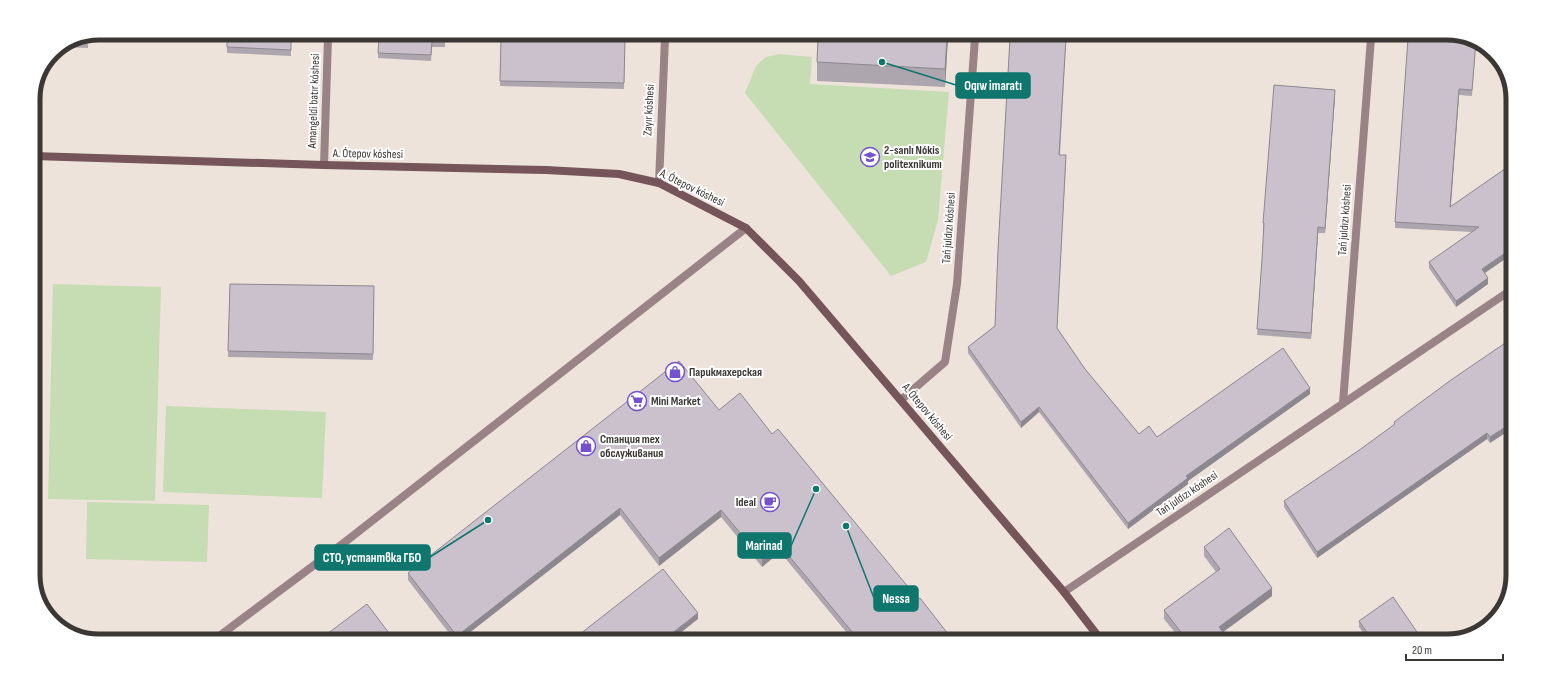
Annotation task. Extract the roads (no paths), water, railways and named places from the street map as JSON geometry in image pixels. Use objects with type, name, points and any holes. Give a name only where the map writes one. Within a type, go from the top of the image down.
[{"type":"main road","name":"A. Ótepov kóshesi","points":[[40,156],[618,174],[659,183],[746,228],[799,281],[1064,592],[1096,634]]},
{"type":"street","name":"Amangeldi batır kóshesi","points":[[324,165],[328,40]]},
{"type":"street","name":"Zayır kóshesi","points":[[659,183],[665,40]]},
{"type":"street","name":"Tań juldızı kóshesi","points":[[901,400],[945,362],[957,284],[975,40]]},
{"type":"street","name":"Tań juldızı kóshesi","points":[[1343,403],[1371,40]]},
{"type":"street","points":[[221,634],[352,537],[746,228]]},
{"type":"street","name":"Tań juldızı kóshesi","points":[[1064,592],[1506,293]]},
{"type":"place","name":"Oqıw imaratı","points":[[882,62]]},
{"type":"place","name":"2-sanlı Nókis politexnikumı","points":[[870,157]]},
{"type":"place","name":"Парикмахерская","points":[[675,372]]},
{"type":"place","name":"Mini Market","points":[[637,401]]},
{"type":"place","name":"Станция тех обслуживания","points":[[586,446]]},
{"type":"place","name":"Marinad","points":[[816,489]]},
{"type":"place","name":"Ideal","points":[[770,502]]},
{"type":"place","name":"СТО, устантвка ГБО","points":[[488,520]]},
{"type":"place","name":"Nessa","points":[[846,526]]}]
